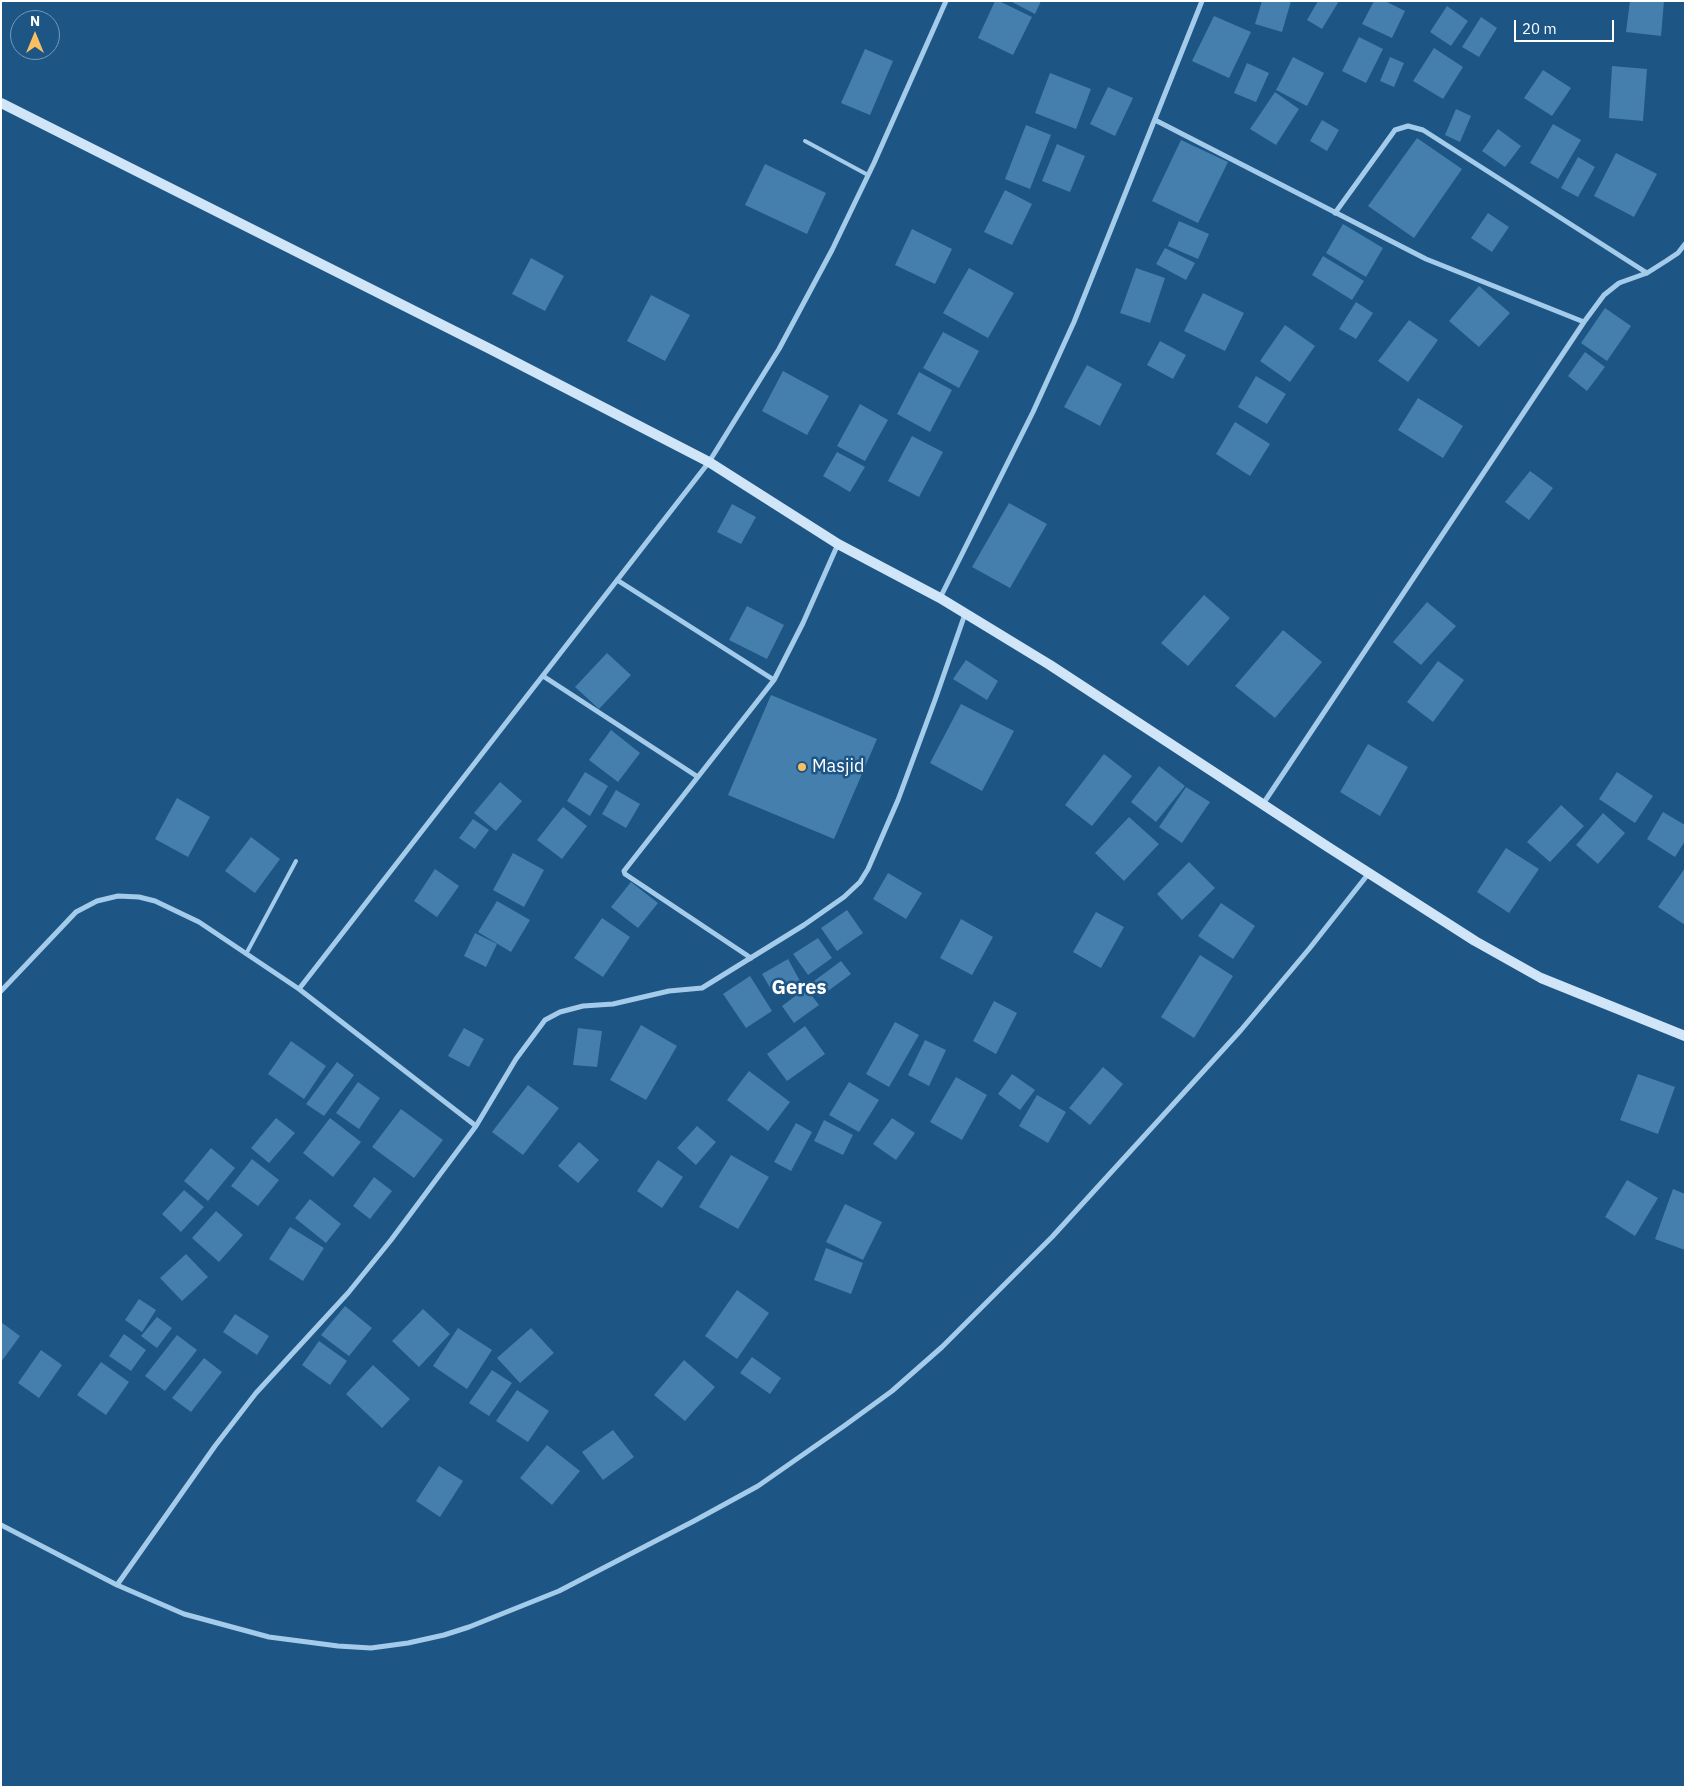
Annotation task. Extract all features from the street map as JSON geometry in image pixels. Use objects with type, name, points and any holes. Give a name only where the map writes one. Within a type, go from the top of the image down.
[{"type":"street","points":[[299,989],[709,462],[780,349],[832,250],[868,175],[946,1]]},
{"type":"street","points":[[940,598],[1033,412],[1074,322],[1202,1]]},
{"type":"street","points":[[1,104],[475,341],[709,462],[838,544],[940,598],[1050,665],[1475,941],[1541,978],[1685,1036]]},
{"type":"street","points":[[1155,120],[1426,259],[1584,322]]},
{"type":"street","points":[[1335,213],[1395,130],[1408,126],[1423,130],[1647,273]]},
{"type":"street","points":[[1263,804],[1584,322],[1604,295],[1618,283],[1647,273],[1678,253],[1685,244]]},
{"type":"street","points":[[751,958],[624,873],[774,680],[803,623],[838,544]]},
{"type":"street","points":[[617,580],[774,680]]},
{"type":"street","points":[[116,1585],[215,1446],[256,1393],[348,1293],[391,1240],[476,1126],[516,1059],[546,1020],[560,1012],[583,1006],[613,1004],[669,992],[702,988],[804,925],[844,897],[860,882],[868,869],[914,758],[965,614]]},
{"type":"street","points":[[543,676],[698,777]]},
{"type":"street","points":[[1,1525],[116,1585],[184,1614],[270,1637],[338,1646],[371,1648],[408,1643],[469,1627],[559,1591],[758,1486],[892,1391],[942,1347],[1052,1237],[1241,1030],[1309,949],[1369,873]]},
{"type":"street","points":[[1,991],[69,917],[83,907],[97,900],[110,897],[139,897],[155,900],[199,922],[299,989],[476,1126]]},
{"type":"lane","points":[[805,141],[868,175]]},
{"type":"lane","points":[[246,954],[296,860]]},
{"type":"building","points":[[995,1],[999,1],[1032,17],[1013,55],[978,38]]},
{"type":"building","points":[[1010,1],[1041,1],[1035,14]]},
{"type":"building","points":[[1262,1],[1291,1],[1282,32],[1255,24]]},
{"type":"building","points":[[1318,1],[1339,1],[1322,29],[1307,20]]},
{"type":"building","points":[[1374,1],[1385,1],[1405,11],[1392,38],[1362,24]]},
{"type":"building","points":[[1630,1],[1664,1],[1661,36],[1626,32]]},
{"type":"building","points":[[1447,6],[1468,21],[1451,46],[1430,32]]},
{"type":"building","points":[[1214,16],[1251,32],[1229,78],[1192,61]]},
{"type":"building","points":[[1481,17],[1497,28],[1479,57],[1462,47]]},
{"type":"building","points":[[1359,37],[1383,49],[1366,83],[1342,71]]},
{"type":"building","points":[[1434,48],[1463,67],[1443,99],[1413,81]]},
{"type":"building","points":[[865,49],[893,61],[870,115],[841,103]]},
{"type":"building","points":[[1293,57],[1324,73],[1307,106],[1276,90]]},
{"type":"building","points":[[1390,57],[1404,63],[1394,87],[1380,81]]},
{"type":"building","points":[[1247,63],[1269,73],[1256,102],[1234,93]]},
{"type":"building","points":[[1612,66],[1647,69],[1643,121],[1609,118]]},
{"type":"building","points":[[1543,70],[1571,88],[1552,116],[1524,98]]},
{"type":"building","points":[[1050,73],[1091,89],[1076,129],[1035,113]]},
{"type":"building","points":[[1108,87],[1133,98],[1115,136],[1090,124]]},
{"type":"building","points":[[1275,92],[1299,109],[1276,145],[1250,129]]},
{"type":"building","points":[[1456,109],[1471,116],[1460,142],[1445,135]]},
{"type":"building","points":[[1322,120],[1339,130],[1327,151],[1310,141]]},
{"type":"building","points":[[1553,124],[1581,140],[1558,179],[1530,163]]},
{"type":"building","points":[[1026,125],[1051,135],[1030,189],[1005,179]]},
{"type":"building","points":[[1498,129],[1521,146],[1505,167],[1482,151]]},
{"type":"building","points":[[1417,138],[1462,169],[1414,238],[1368,206]]},
{"type":"building","points":[[1181,140],[1228,162],[1198,223],[1152,201]]},
{"type":"building","points":[[1057,144],[1085,156],[1070,192],[1042,181]]},
{"type":"building","points":[[1616,153],[1657,174],[1634,217],[1594,196]]},
{"type":"building","points":[[1578,157],[1595,167],[1578,197],[1561,188]]},
{"type":"building","points":[[765,164],[826,193],[807,234],[745,205]]},
{"type":"building","points":[[1005,190],[1032,204],[1012,245],[984,232]]},
{"type":"building","points":[[1488,213],[1509,227],[1492,252],[1471,238]]},
{"type":"building","points":[[1179,221],[1209,234],[1198,259],[1168,246]]},
{"type":"building","points":[[1343,224],[1383,248],[1366,277],[1326,253]]},
{"type":"building","points":[[912,229],[952,249],[935,284],[895,265]]},
{"type":"building","points":[[1165,248],[1195,263],[1186,280],[1156,264]]},
{"type":"building","points":[[1323,256],[1364,281],[1352,300],[1312,275]]},
{"type":"building","points":[[531,258],[564,276],[545,311],[512,294]]},
{"type":"building","points":[[969,268],[1014,293],[988,338],[943,313]]},
{"type":"building","points":[[1136,268],[1165,278],[1150,323],[1120,313]]},
{"type":"building","points":[[1479,286],[1510,313],[1479,347],[1449,321]]},
{"type":"building","points":[[1203,293],[1244,313],[1225,351],[1184,331]]},
{"type":"building","points":[[651,295],[690,315],[665,361],[627,341]]},
{"type":"building","points":[[1356,302],[1373,313],[1356,339],[1339,329]]},
{"type":"building","points":[[1605,308],[1631,326],[1607,361],[1581,343]]},
{"type":"building","points":[[1409,320],[1438,340],[1408,382],[1378,361]]},
{"type":"building","points":[[1285,325],[1315,346],[1290,382],[1260,361]]},
{"type":"building","points":[[943,332],[979,351],[959,388],[923,368]]},
{"type":"building","points":[[1160,341],[1186,355],[1173,379],[1147,365]]},
{"type":"building","points":[[1585,352],[1605,367],[1587,391],[1568,376]]},
{"type":"building","points":[[1087,365],[1122,384],[1100,426],[1064,407]]},
{"type":"building","points":[[783,371],[829,396],[807,435],[762,411]]},
{"type":"building","points":[[919,372],[952,390],[930,432],[897,414]]},
{"type":"building","points":[[1256,376],[1286,394],[1267,424],[1238,407]]},
{"type":"building","points":[[1418,398],[1463,426],[1443,458],[1398,430]]},
{"type":"building","points":[[860,404],[888,420],[865,461],[837,446]]},
{"type":"building","points":[[1235,422],[1270,444],[1250,476],[1216,454]]},
{"type":"building","points":[[912,436],[943,452],[919,497],[888,481]]},
{"type":"building","points":[[837,452],[865,467],[850,492],[823,476]]},
{"type":"building","points":[[1530,471],[1553,488],[1529,520],[1505,502]]},
{"type":"building","points":[[1009,503],[1047,524],[1010,588],[972,567]]},
{"type":"building","points":[[732,504],[756,517],[741,544],[717,532]]},
{"type":"building","points":[[1204,595],[1230,618],[1188,666],[1161,643]]},
{"type":"building","points":[[1427,602],[1456,626],[1421,665],[1393,642]]},
{"type":"building","points":[[747,606],[784,625],[767,659],[729,640]]},
{"type":"building","points":[[1283,630],[1322,662],[1275,718],[1235,686]]},
{"type":"building","points":[[607,653],[631,675],[599,709],[575,687]]},
{"type":"building","points":[[966,660],[998,681],[987,700],[953,679]]},
{"type":"building","points":[[1438,661],[1464,680],[1433,722],[1407,702]]},
{"type":"building","name":"Masjid","points":[[771,695],[877,739],[834,839],[728,795]]},
{"type":"building","points":[[961,704],[1014,731],[982,791],[930,763]]},
{"type":"building","points":[[611,730],[640,753],[618,782],[589,760]]},
{"type":"building","points":[[1368,744],[1408,767],[1380,816],[1340,792]]},
{"type":"building","points":[[1104,754],[1132,776],[1092,826],[1065,805]]},
{"type":"building","points":[[1159,766],[1185,786],[1156,822],[1131,802]]},
{"type":"building","points":[[585,772],[608,786],[590,816],[567,801]]},
{"type":"building","points":[[1617,772],[1653,796],[1635,823],[1599,799]]},
{"type":"building","points":[[500,782],[522,801],[496,831],[474,813]]},
{"type":"building","points":[[1186,787],[1210,802],[1182,843],[1159,827]]},
{"type":"building","points":[[616,790],[640,804],[626,828],[602,814]]},
{"type":"building","points":[[177,798],[210,817],[188,857],[155,839]]},
{"type":"building","points":[[1561,805],[1584,826],[1550,862],[1527,842]]},
{"type":"building","points":[[563,807],[587,826],[562,859],[537,840]]},
{"type":"building","points":[[1663,812],[1685,825],[1685,841],[1675,857],[1647,839]]},
{"type":"building","points":[[1603,813],[1625,833],[1598,864],[1576,845]]},
{"type":"building","points":[[1129,817],[1159,844],[1124,881],[1095,853]]},
{"type":"building","points":[[473,819],[489,830],[475,849],[459,838]]},
{"type":"building","points":[[251,837],[280,859],[255,893],[225,871]]},
{"type":"building","points":[[1506,848],[1539,869],[1509,913],[1477,892]]},
{"type":"building","points":[[513,853],[544,870],[524,907],[493,890]]},
{"type":"building","points":[[1189,862],[1215,888],[1182,920],[1157,894]]},
{"type":"building","points":[[1685,868],[1685,925],[1658,907]]},
{"type":"building","points":[[435,869],[459,886],[437,917],[414,901]]},
{"type":"building","points":[[888,873],[922,893],[906,919],[873,899]]},
{"type":"building","points":[[631,882],[658,903],[638,928],[611,907]]},
{"type":"building","points":[[497,901],[530,920],[511,952],[478,932]]},
{"type":"building","points":[[1221,903],[1255,926],[1233,959],[1198,936]]},
{"type":"building","points":[[847,910],[863,933],[837,951],[821,928]]},
{"type":"building","points":[[1096,912],[1124,927],[1101,968],[1073,952]]},
{"type":"building","points":[[602,918],[630,937],[603,977],[574,958]]},
{"type":"building","points":[[961,919],[993,937],[972,975],[940,958]]},
{"type":"building","points":[[475,933],[497,944],[486,967],[464,956]]},
{"type":"building","points":[[818,938],[832,958],[808,975],[793,954]]},
{"type":"building","points":[[1200,955],[1233,976],[1194,1038],[1161,1017]]},
{"type":"building","points":[[788,959],[800,981],[775,996],[762,974]]},
{"type":"building","points":[[841,961],[851,974],[820,997],[810,984]]},
{"type":"building","points":[[750,976],[772,1011],[746,1028],[723,994]]},
{"type":"building","points":[[806,988],[819,1005],[794,1023],[782,1006]]},
{"type":"building","points":[[994,1001],[1017,1013],[996,1054],[973,1041]]},
{"type":"building","points":[[895,1022],[919,1035],[889,1087],[866,1074]]},
{"type":"building","points":[[641,1025],[677,1046],[646,1100],[610,1080]]},
{"type":"building","points":[[805,1026],[825,1054],[787,1081],[767,1054]]},
{"type":"building","points":[[464,1028],[484,1039],[469,1067],[448,1056]]},
{"type":"building","points":[[578,1028],[602,1031],[597,1067],[573,1065]]},
{"type":"building","points":[[925,1040],[946,1050],[929,1086],[908,1075]]},
{"type":"building","points":[[291,1041],[326,1066],[304,1099],[268,1074]]},
{"type":"building","points":[[337,1062],[354,1075],[324,1116],[306,1104]]},
{"type":"building","points":[[1103,1067],[1123,1084],[1090,1125],[1069,1108]]},
{"type":"building","points":[[749,1071],[790,1102],[768,1131],[727,1100]]},
{"type":"building","points":[[1012,1074],[1035,1090],[1020,1110],[998,1094]]},
{"type":"building","points":[[1638,1074],[1675,1087],[1658,1134],[1620,1120]]},
{"type":"building","points":[[956,1077],[987,1095],[962,1140],[930,1122]]},
{"type":"building","points":[[358,1082],[380,1098],[359,1129],[336,1113]]},
{"type":"building","points":[[849,1082],[879,1100],[859,1132],[829,1115]]},
{"type":"building","points":[[528,1085],[559,1108],[523,1155],[492,1132]]},
{"type":"building","points":[[1037,1095],[1066,1112],[1048,1143],[1019,1126]]},
{"type":"building","points":[[401,1109],[443,1140],[414,1178],[372,1147]]},
{"type":"building","points":[[276,1118],[295,1133],[269,1163],[251,1148]]},
{"type":"building","points":[[330,1118],[361,1142],[333,1177],[303,1153]]},
{"type":"building","points":[[892,1118],[915,1133],[896,1160],[873,1144]]},
{"type":"building","points":[[824,1120],[853,1135],[843,1155],[814,1141]]},
{"type":"building","points":[[796,1123],[812,1132],[791,1171],[774,1162]]},
{"type":"building","points":[[697,1126],[716,1142],[696,1165],[677,1148]]},
{"type":"building","points":[[579,1142],[599,1160],[578,1183],[558,1166]]},
{"type":"building","points":[[211,1148],[235,1168],[208,1201],[184,1181]]},
{"type":"building","points":[[731,1155],[769,1177],[738,1229],[699,1207]]},
{"type":"building","points":[[252,1159],[279,1180],[258,1206],[231,1186]]},
{"type":"building","points":[[658,1160],[683,1177],[662,1208],[637,1191]]},
{"type":"building","points":[[374,1177],[392,1191],[370,1219],[353,1206]]},
{"type":"building","points":[[1627,1180],[1658,1198],[1635,1236],[1605,1217]]},
{"type":"building","points":[[1673,1189],[1685,1194],[1685,1250],[1655,1239]]},
{"type":"building","points":[[184,1190],[204,1207],[181,1232],[162,1214]]},
{"type":"building","points":[[310,1199],[341,1224],[326,1243],[295,1218]]},
{"type":"building","points":[[845,1204],[882,1222],[863,1260],[826,1242]]},
{"type":"building","points":[[216,1211],[243,1235],[219,1262],[192,1238]]},
{"type":"building","points":[[290,1227],[324,1248],[303,1281],[269,1259]]},
{"type":"building","points":[[826,1248],[863,1263],[851,1294],[814,1280]]},
{"type":"building","points":[[186,1254],[208,1277],[182,1301],[160,1278]]},
{"type":"building","points":[[737,1290],[769,1313],[737,1359],[705,1336]]},
{"type":"building","points":[[139,1299],[156,1310],[142,1332],[125,1320]]},
{"type":"building","points":[[345,1306],[372,1328],[349,1356],[321,1335]]},
{"type":"building","points":[[423,1309],[450,1334],[419,1367],[392,1341]]},
{"type":"building","points":[[235,1314],[269,1336],[257,1355],[223,1332]]},
{"type":"building","points":[[157,1317],[172,1328],[157,1348],[141,1336]]},
{"type":"building","points":[[1,1322],[20,1336],[1,1362]]},
{"type":"building","points":[[458,1328],[492,1350],[467,1389],[433,1366]]},
{"type":"building","points":[[531,1328],[554,1353],[520,1383],[497,1358]]},
{"type":"building","points":[[124,1334],[146,1350],[131,1371],[109,1356]]},
{"type":"building","points":[[177,1335],[197,1350],[165,1391],[145,1376]]},
{"type":"building","points":[[319,1341],[347,1361],[330,1385],[302,1365]]},
{"type":"building","points":[[41,1350],[62,1365],[39,1398],[18,1383]]},
{"type":"building","points":[[752,1357],[781,1378],[770,1394],[740,1373]]},
{"type":"building","points":[[204,1358],[222,1372],[191,1412],[172,1398]]},
{"type":"building","points":[[684,1360],[715,1387],[685,1421],[654,1395]]},
{"type":"building","points":[[101,1362],[129,1382],[106,1415],[77,1395]]},
{"type":"building","points":[[373,1365],[410,1399],[382,1428],[346,1394]]},
{"type":"building","points":[[492,1370],[512,1383],[489,1416],[469,1403]]},
{"type":"building","points":[[517,1390],[549,1411],[528,1442],[496,1421]]},
{"type":"building","points":[[613,1430],[634,1457],[603,1480],[582,1452]]},
{"type":"building","points":[[547,1445],[580,1471],[552,1505],[520,1478]]},
{"type":"building","points":[[439,1466],[463,1481],[440,1517],[416,1501]]},
{"type":"place","name":"Masjid","points":[[802,767]]},
{"type":"district","name":"Geres","points":[[799,988]]}]
